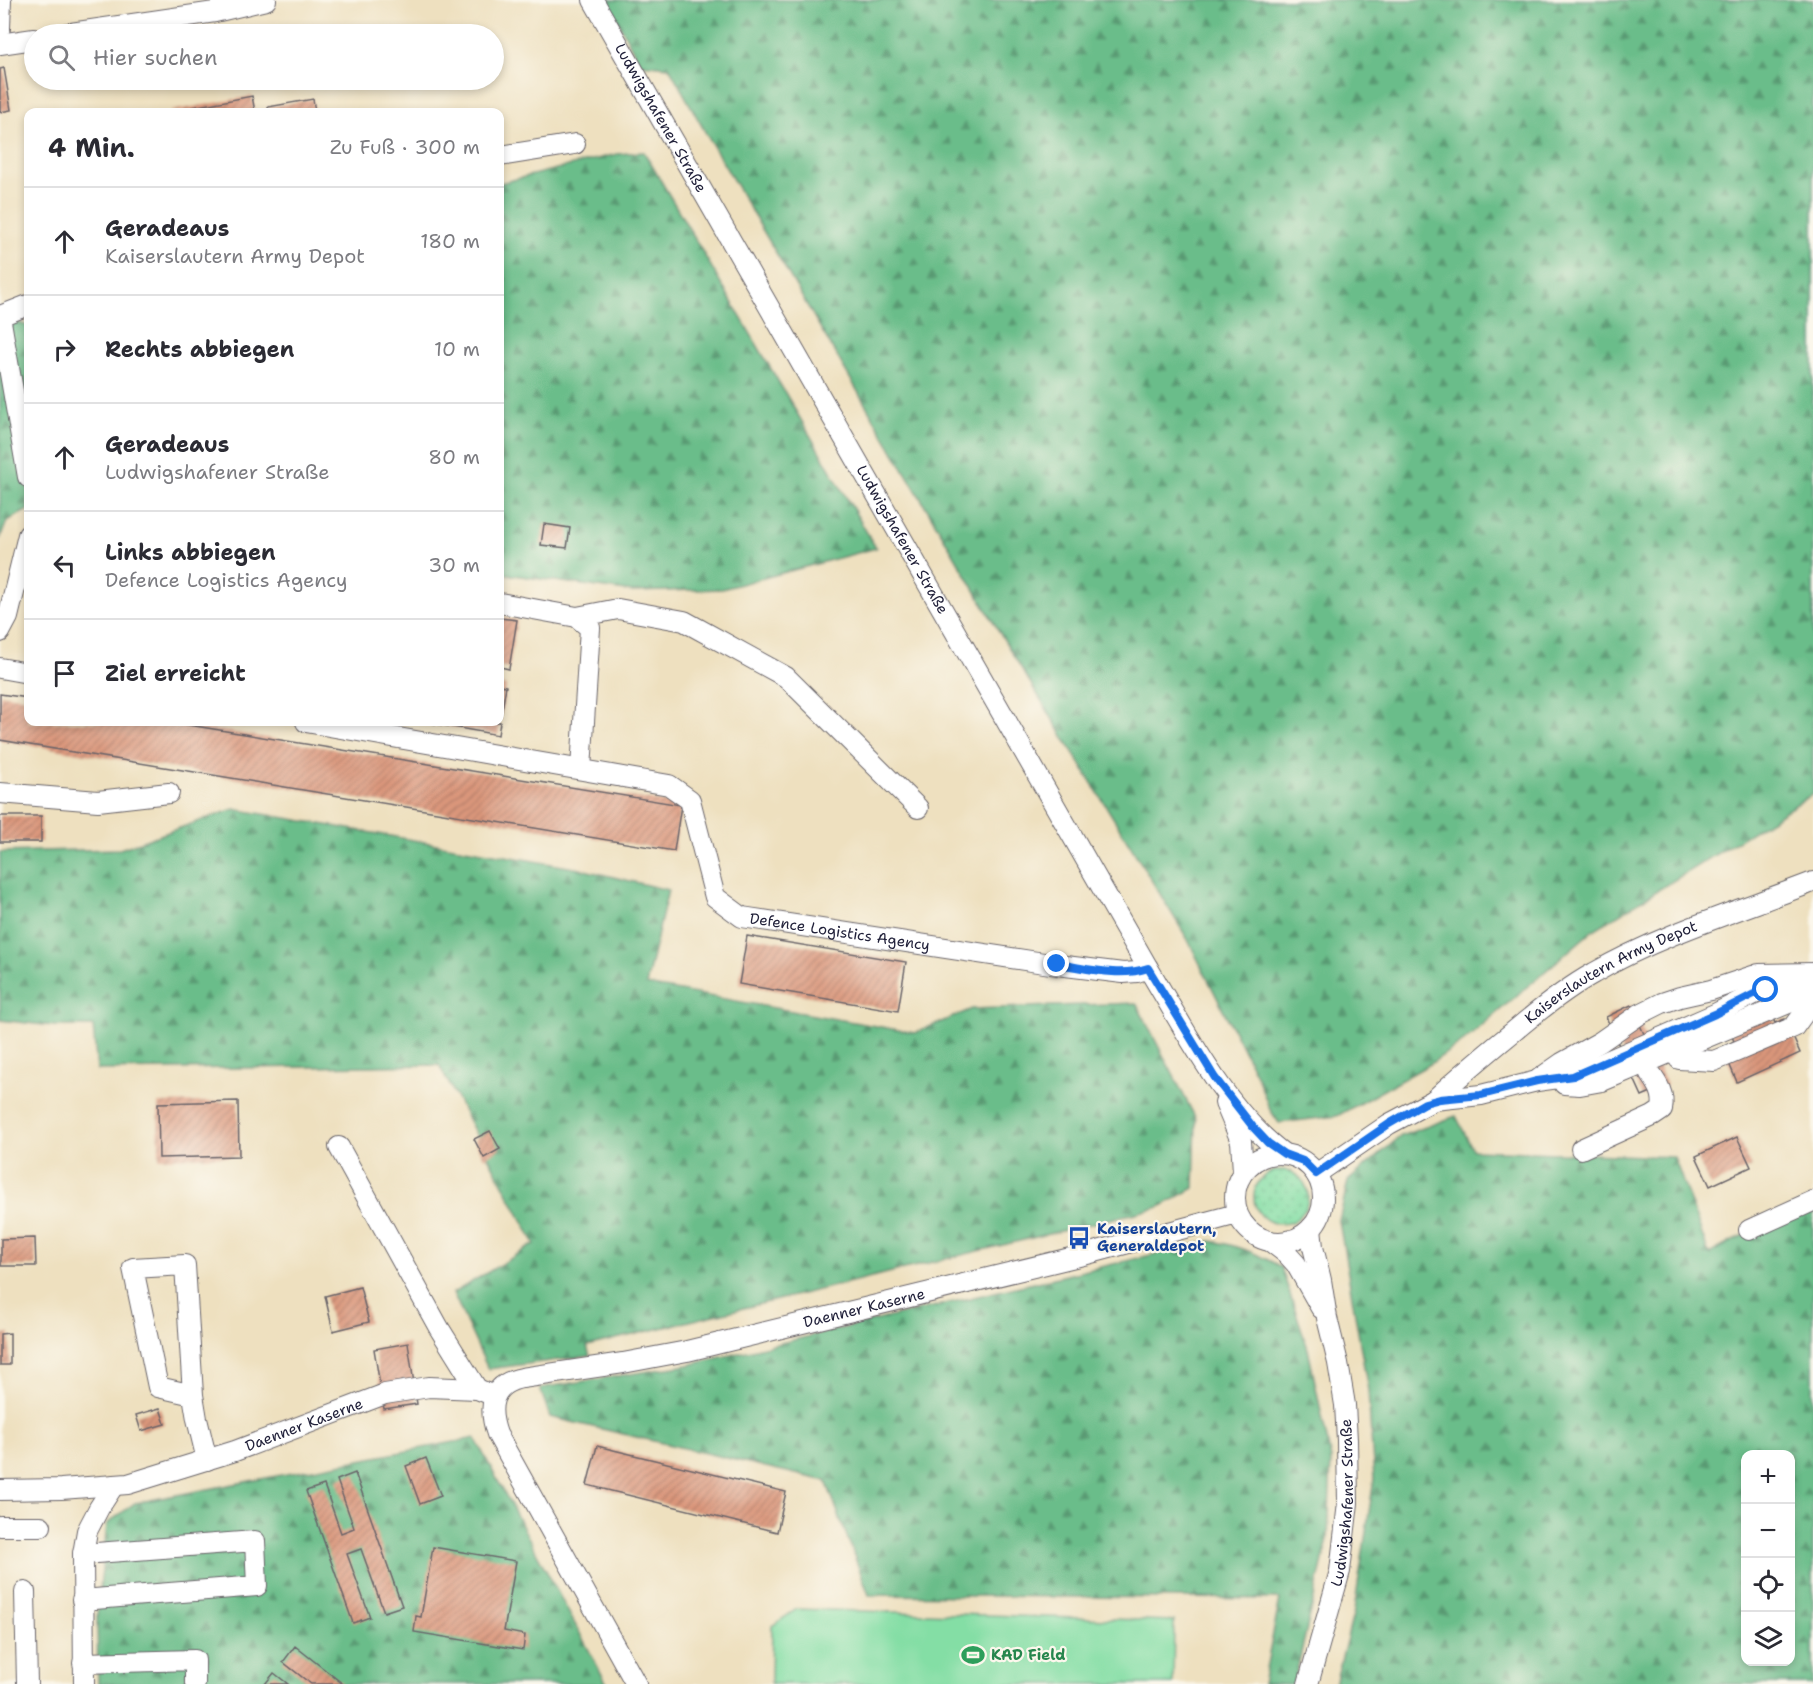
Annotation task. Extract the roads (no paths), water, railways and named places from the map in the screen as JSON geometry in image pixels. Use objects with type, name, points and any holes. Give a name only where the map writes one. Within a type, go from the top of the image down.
[{"type":"street","points":[[0,28],[1,0]]},
{"type":"street","points":[[118,24],[215,6],[266,0]]},
{"type":"street","name":"Ludwigshafener Straße","points":[[593,0],[1148,968],[1215,1078],[1262,1136],[1284,1154]]},
{"type":"street","points":[[0,44],[24,40]]},
{"type":"street","points":[[504,155],[575,144]]},
{"type":"street","points":[[24,307],[0,316],[24,454]]},
{"type":"street","points":[[0,632],[8,616],[24,551]]},
{"type":"street","points":[[504,604],[577,616],[618,609],[684,621],[786,677],[918,808]]},
{"type":"street","points":[[577,616],[590,628],[581,769]]},
{"type":"street","points":[[0,668],[24,672]]},
{"type":"street","name":"Defence Logistics Agency","points":[[329,726],[669,785],[690,800],[715,897],[742,917],[1123,973],[1148,968]]},
{"type":"street","points":[[0,793],[98,801],[170,793]]},
{"type":"street","name":"Kaiserslautern Army Depot","points":[[1316,1174],[1389,1124],[1434,1100],[1496,1045],[1554,999],[1596,971],[1670,936],[1813,882]]},
{"type":"street","points":[[1537,1081],[1640,1014],[1662,1003],[1759,974],[1813,973]]},
{"type":"street","name":"Kaiserslautern Army Depot","points":[[1434,1100],[1481,1095],[1537,1081],[1573,1076],[1698,1022],[1758,992],[1773,989],[1813,993]]},
{"type":"street","points":[[1537,1081],[1580,1085],[1594,1083],[1813,993]]},
{"type":"street","points":[[1619,1074],[1634,1078],[1649,1072],[1794,1007],[1813,993]]},
{"type":"street","points":[[1687,995],[1698,1022]]},
{"type":"street","points":[[1679,1059],[1714,1061],[1794,1027],[1813,1001]]},
{"type":"street","points":[[1581,1149],[1662,1110],[1662,1091],[1649,1072]]},
{"type":"street","name":"Ludwigshafener Straße","points":[[1215,1078],[1241,1141],[1244,1171]]},
{"type":"street","points":[[339,1147],[439,1328],[486,1392],[497,1434],[504,1448],[636,1684]]},
{"type":"street","points":[[1284,1154],[1303,1161],[1316,1174],[1322,1189],[1323,1205],[1320,1215],[1303,1235],[1289,1241],[1260,1239],[1248,1230],[1237,1214],[1234,1201],[1235,1192],[1244,1171],[1258,1159],[1269,1155],[1284,1154]]},
{"type":"street","points":[[1749,1230],[1813,1201]]},
{"type":"street","name":"Daenner Kaserne","points":[[0,1490],[61,1489],[128,1484],[235,1451],[385,1394],[429,1387],[486,1392],[500,1388],[511,1380],[687,1352],[1094,1252],[1237,1214]]},
{"type":"street","name":"Ludwigshafener Straße","points":[[1308,1684],[1340,1571],[1348,1503],[1345,1405],[1311,1228]]},
{"type":"street","name":"Ludwigshafener Straße","points":[[1270,1241],[1296,1264],[1327,1318]]},
{"type":"street","points":[[194,1395],[158,1387],[133,1268],[185,1265],[194,1395],[207,1460]]},
{"type":"street","points":[[84,1684],[83,1554],[87,1531],[114,1485]]},
{"type":"street","points":[[0,1526],[41,1526]]},
{"type":"street","points":[[82,1600],[257,1586],[255,1541],[83,1554]]},
{"type":"street","points":[[25,1592],[27,1684]]},
{"type":"street","points":[[83,1663],[195,1660],[195,1684]]},
{"type":"place","name":"Kaiserslautern, Generaldepot","points":[[1079,1238]]},
{"type":"place","name":"KAD Field","points":[[973,1655]]}]
